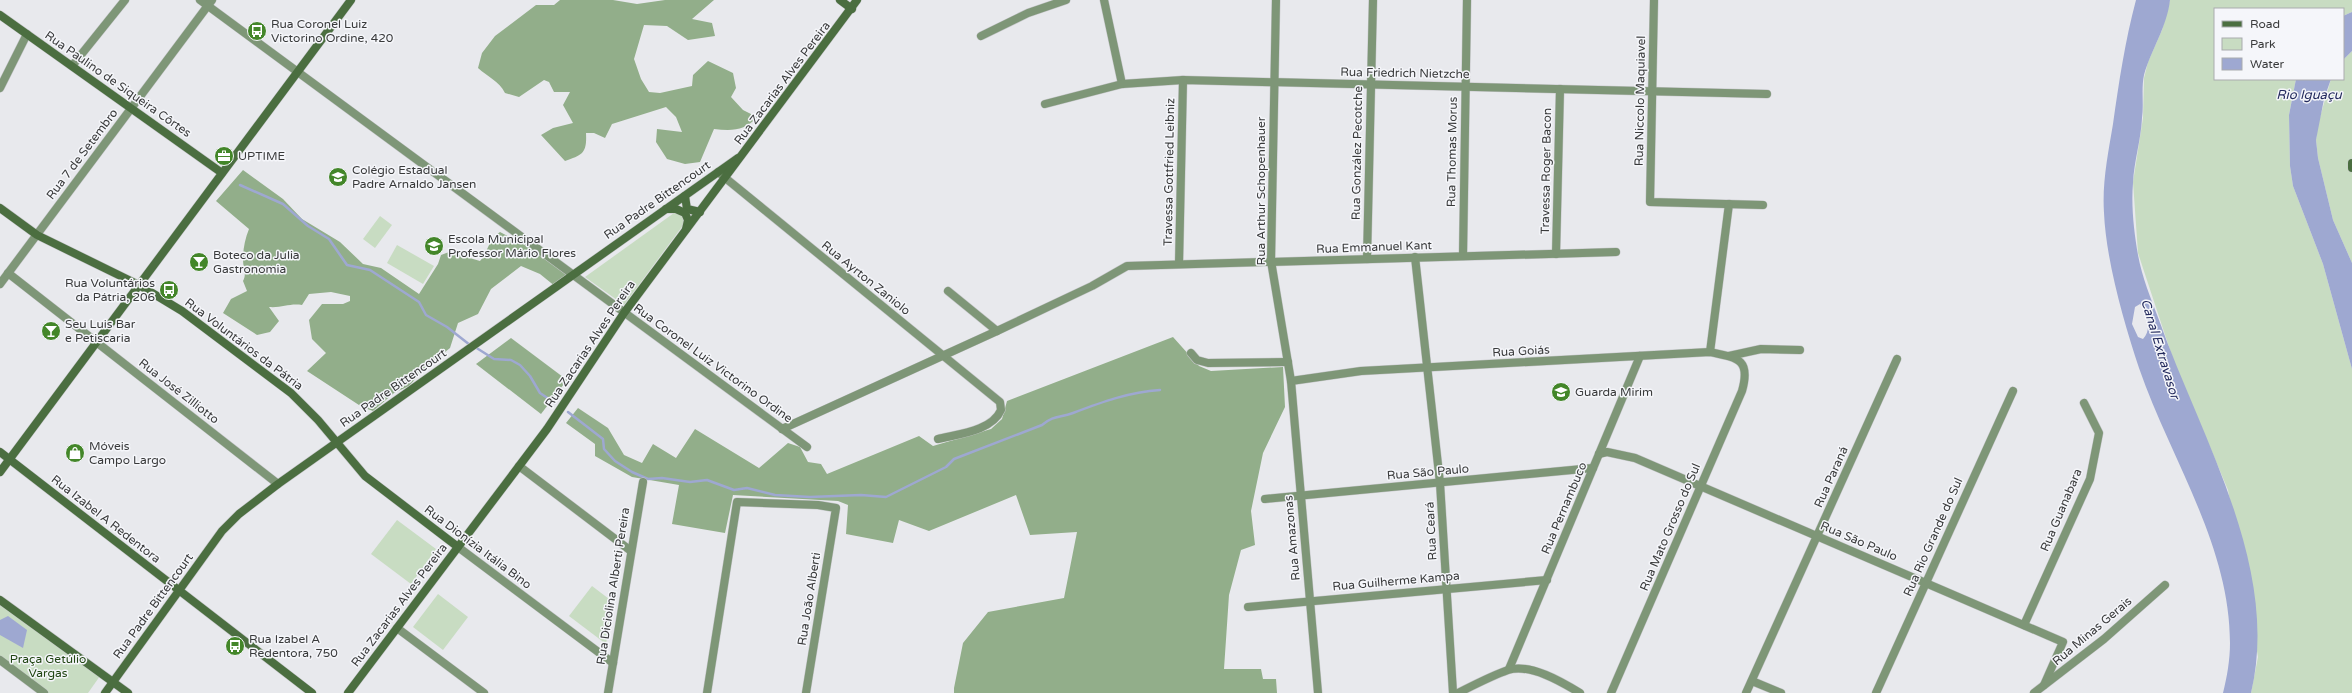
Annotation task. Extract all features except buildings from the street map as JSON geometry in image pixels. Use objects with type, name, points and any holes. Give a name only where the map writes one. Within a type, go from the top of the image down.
[{"type":"main road","points":[[0,472],[351,0]]},
{"type":"main road","points":[[840,0],[852,9]]},
{"type":"main road","name":"Rua Zacarias Alves Pereira","points":[[348,693],[555,417],[624,312],[745,153],[852,9],[857,0]]},
{"type":"main road","name":"Rua Zacarias Alves Pereira","points":[[852,9],[864,0]]},
{"type":"main road","name":"Rua Paulino de Siqueira Côrtes","points":[[0,15],[222,173]]},
{"type":"main road","name":"Rua Padre Bittencourt","points":[[105,693],[229,523],[278,484],[745,153]]},
{"type":"main road","points":[[2352,163],[2352,168]]},
{"type":"main road","points":[[685,196],[687,209],[700,212]]},
{"type":"main road","name":"Rua Voluntários da Pátria","points":[[0,208],[37,235],[139,285],[182,311],[291,393],[314,415],[337,443]]},
{"type":"main road","points":[[666,209],[676,209],[685,213],[688,220],[685,232]]},
{"type":"main road","name":"Rua Dionízia Itália Bino","points":[[337,443],[355,465],[374,484],[458,547]]},
{"type":"main road","name":"Rua Izabel A Redentora","points":[[0,452],[312,693]]},
{"type":"main road","points":[[0,600],[128,693]]},
{"type":"street","points":[[72,66],[125,0]]},
{"type":"street","name":"Rua Coronel Luiz Victorino Ordine","points":[[200,0],[210,3],[297,72],[807,447]]},
{"type":"street","points":[[981,36],[1028,13],[1066,0]]},
{"type":"street","points":[[1104,0],[1122,84]]},
{"type":"street","name":"Rua Arthur Schopenhauer","points":[[1276,0],[1271,262],[1291,381]]},
{"type":"street","name":"Rua González Pecotche","points":[[1367,259],[1373,0]]},
{"type":"street","name":"Rua Thomas Morus","points":[[1463,256],[1467,0]]},
{"type":"street","name":"Rua Niccolo Maquiavel","points":[[1654,0],[1650,202],[1729,204]]},
{"type":"street","name":"Rua 7 de Setembro","points":[[0,284],[210,3]]},
{"type":"street","points":[[0,88],[27,34]]},
{"type":"street","name":"Rua Friedrich Nietzche","points":[[1045,104],[1122,84],[1182,80],[1767,94]]},
{"type":"street","name":"Travessa Gottfried Leibniz","points":[[1179,264],[1182,80]]},
{"type":"street","name":"Travessa Roger Bacon","points":[[1556,254],[1560,89]]},
{"type":"street","name":"Rua Ayrton Zaniolo","points":[[718,172],[1000,402],[1001,410],[993,420],[972,430],[938,439]]},
{"type":"street","points":[[1710,352],[1729,204],[1763,205]]},
{"type":"street","name":"Rua Emmanuel Kant","points":[[997,331],[1086,288],[1121,269],[1133,265],[1616,252]]},
{"type":"street","name":"Rua Ceará","points":[[1415,258],[1440,483],[1453,693]]},
{"type":"street","name":"Rua José Zilliotto","points":[[8,273],[278,484]]},
{"type":"street","points":[[782,429],[997,331],[948,291]]},
{"type":"street","points":[[1728,356],[1761,349],[1800,350]]},
{"type":"street","name":"Rua Goiás","points":[[1291,381],[1361,371],[1710,352],[1728,356],[1743,364],[1746,370]]},
{"type":"street","points":[[1191,353],[1197,360],[1208,363],[1288,362]]},
{"type":"street","name":"Rua Pernambuco","points":[[1509,669],[1640,356]]},
{"type":"street","name":"Rua Paraná","points":[[1746,693],[1897,359]]},
{"type":"street","name":"Rua Mato Grosso do Sul","points":[[1611,693],[1742,391],[1746,370]]},
{"type":"street","name":"Rua Amazonas","points":[[1291,381],[1318,693]]},
{"type":"street","name":"Rua Rio Grande do Sul","points":[[1876,693],[2013,391]]},
{"type":"street","name":"Rua Guanabara","points":[[2024,625],[2090,479],[2099,433],[2084,403]]},
{"type":"street","name":"Rua São Paulo","points":[[1600,454],[1607,452],[1626,455],[2063,642],[2044,685]]},
{"type":"street","points":[[519,466],[631,551]]},
{"type":"street","name":"Rua São Paulo","points":[[1265,499],[1593,468]]},
{"type":"street","name":"Rua Diciolina Alberti Pereira","points":[[608,693],[643,482]]},
{"type":"street","name":"Rua João Alberti","points":[[707,693],[737,502],[818,505],[836,508],[806,693]]},
{"type":"street","name":"Rua Dionízia Itália Bino","points":[[458,547],[612,663]]},
{"type":"street","name":"Rua Guilherme Kampa","points":[[1248,607],[1547,580]]},
{"type":"street","name":"Rua Minas Gerais","points":[[2034,693],[2104,639],[2165,585]]},
{"type":"street","points":[[397,628],[484,693]]},
{"type":"street","points":[[0,660],[44,693]]},
{"type":"street","points":[[1458,693],[1509,669],[1519,669],[1539,673],[1580,693]]},
{"type":"street","points":[[1752,681],[1781,693]]},
{"type":"green space","points":[[560,0],[613,0],[637,4],[665,0],[714,0],[692,19],[712,23],[715,36],[688,40],[667,26],[644,25],[634,59],[641,79],[649,92],[660,93],[692,86],[693,75],[708,61],[733,73],[736,88],[731,97],[743,110],[757,117],[748,125],[738,129],[714,129],[700,162],[685,164],[667,159],[656,142],[657,129],[682,132],[676,117],[666,107],[612,124],[605,138],[594,133],[586,133],[586,145],[583,152],[576,157],[565,161],[541,135],[553,128],[573,123],[563,105],[570,92],[554,92],[549,82],[544,80],[519,97],[505,93],[496,82],[478,68],[482,53],[495,36],[536,5],[554,5]]},
{"type":"green space","points":[[2170,0],[2352,0],[2352,12],[2344,16],[2344,8],[2214,8],[2214,80],[2296,80],[2289,115],[2290,166],[2293,186],[2323,264],[2352,369],[2352,693],[2251,693],[2258,657],[2228,490],[2173,359],[2138,253],[2133,182],[2143,118],[2144,78],[2148,62],[2162,30]]},
{"type":"green space","points":[[2352,51],[2352,263],[2333,220],[2318,158],[2316,140],[2318,124],[2331,80],[2344,80],[2344,59]]},
{"type":"green space","points":[[243,170],[283,199],[302,219],[340,242],[363,264],[381,268],[419,294],[438,264],[441,255],[449,252],[480,261],[490,242],[500,232],[534,250],[567,274],[556,287],[540,274],[521,266],[491,289],[478,314],[458,323],[450,348],[425,368],[409,386],[394,393],[373,411],[362,407],[307,371],[326,353],[312,339],[309,320],[322,304],[343,304],[350,301],[350,296],[331,292],[309,294],[302,305],[269,307],[279,321],[270,332],[257,335],[223,313],[231,299],[247,291],[243,281],[245,273],[243,256],[244,244],[249,229],[216,201]]},
{"type":"green space","points":[[674,213],[682,215],[684,224],[624,305],[585,277]]},
{"type":"green space","points":[[380,216],[392,225],[375,248],[363,239]]},
{"type":"green space","points":[[397,245],[434,266],[423,284],[387,263]]},
{"type":"green space","points":[[1173,337],[1199,366],[1211,371],[1283,367],[1285,407],[1263,453],[1251,511],[1255,545],[1241,550],[1229,595],[1224,669],[1261,669],[1263,679],[1276,679],[1277,693],[954,693],[963,643],[988,612],[1064,598],[1077,532],[1030,535],[1016,495],[929,531],[899,520],[893,543],[846,534],[848,505],[838,501],[733,495],[725,533],[672,524],[679,485],[632,477],[595,456],[595,444],[566,423],[578,408],[608,428],[624,455],[642,463],[653,444],[676,458],[695,429],[759,468],[788,443],[800,447],[808,462],[821,464],[827,474],[919,436],[933,446],[991,429],[1002,419],[1007,401]]},
{"type":"green space","points":[[511,338],[567,380],[541,414],[476,364]]},
{"type":"green space","points":[[397,520],[436,549],[411,584],[371,554]]},
{"type":"green space","points":[[592,586],[613,602],[606,644],[569,616]]},
{"type":"green space","points":[[438,594],[468,617],[443,650],[413,627]]},
{"type":"green space","name":"Praça Getúlio Vargas","points":[[0,602],[100,676],[88,693],[47,693],[0,659]]},
{"type":"water","name":"Canal Extravasor","points":[[2136,0],[2170,0],[2166,20],[2147,66],[2143,80],[2143,113],[2133,183],[2132,201],[2134,228],[2140,263],[2147,288],[2232,503],[2246,550],[2255,598],[2257,646],[2251,693],[2223,693],[2228,668],[2230,643],[2227,607],[2220,571],[2196,502],[2152,402],[2139,368],[2127,331],[2108,251],[2104,213],[2107,157],[2125,46]],"holes":[[[2140,304],[2148,322],[2146,335],[2143,339],[2138,337],[2132,324],[2135,307]]]},
{"type":"water","name":"Rio Iguaçu","points":[[2352,12],[2352,51],[2344,59],[2344,16]]},
{"type":"water","name":"Rio Iguaçu","points":[[2296,80],[2331,80],[2324,99],[2316,140],[2318,158],[2333,220],[2352,263],[2352,369],[2323,264],[2293,186],[2290,166],[2289,115]]},
{"type":"water","points":[[8,616],[27,630],[23,648],[0,635],[0,620]]},
{"type":"waterway","points":[[240,185],[283,204],[308,226],[329,239],[347,265],[370,270],[419,302],[426,315],[447,327],[470,345]]},
{"type":"waterway","points":[[475,347],[494,359],[511,360],[520,365],[530,376],[540,393],[555,403]]},
{"type":"waterway","points":[[568,412],[603,439],[604,449],[615,461],[632,472],[648,479],[662,478],[690,482],[707,480],[734,490],[747,488],[775,495],[810,497],[861,495],[886,497],[946,467],[954,459],[1042,425],[1053,418],[1068,415],[1126,395],[1160,390]]},
{"type":"place","name":"Rua Coronel Luiz Victorino Ordine, 420","points":[[257,31]]},
{"type":"place","name":"UPTIME","points":[[224,156]]},
{"type":"place","name":"Colégio Estadual Padre Arnaldo Jansen","points":[[338,177]]},
{"type":"place","name":"Escola Municipal Professor Mário Flores","points":[[434,246]]},
{"type":"place","name":"Boteco da Julia Gastronomia","points":[[199,262]]},
{"type":"place","name":"Rua Voluntários da Pátria, 206","points":[[169,290]]},
{"type":"place","name":"Seu Luis Bar e Petiscaria","points":[[51,331]]},
{"type":"place","name":"Guarda Mirim","points":[[1561,392]]},
{"type":"place","name":"Móveis Campo Largo","points":[[75,453]]},
{"type":"place","name":"Rua Izabel A Redentora, 750","points":[[235,646]]}]
